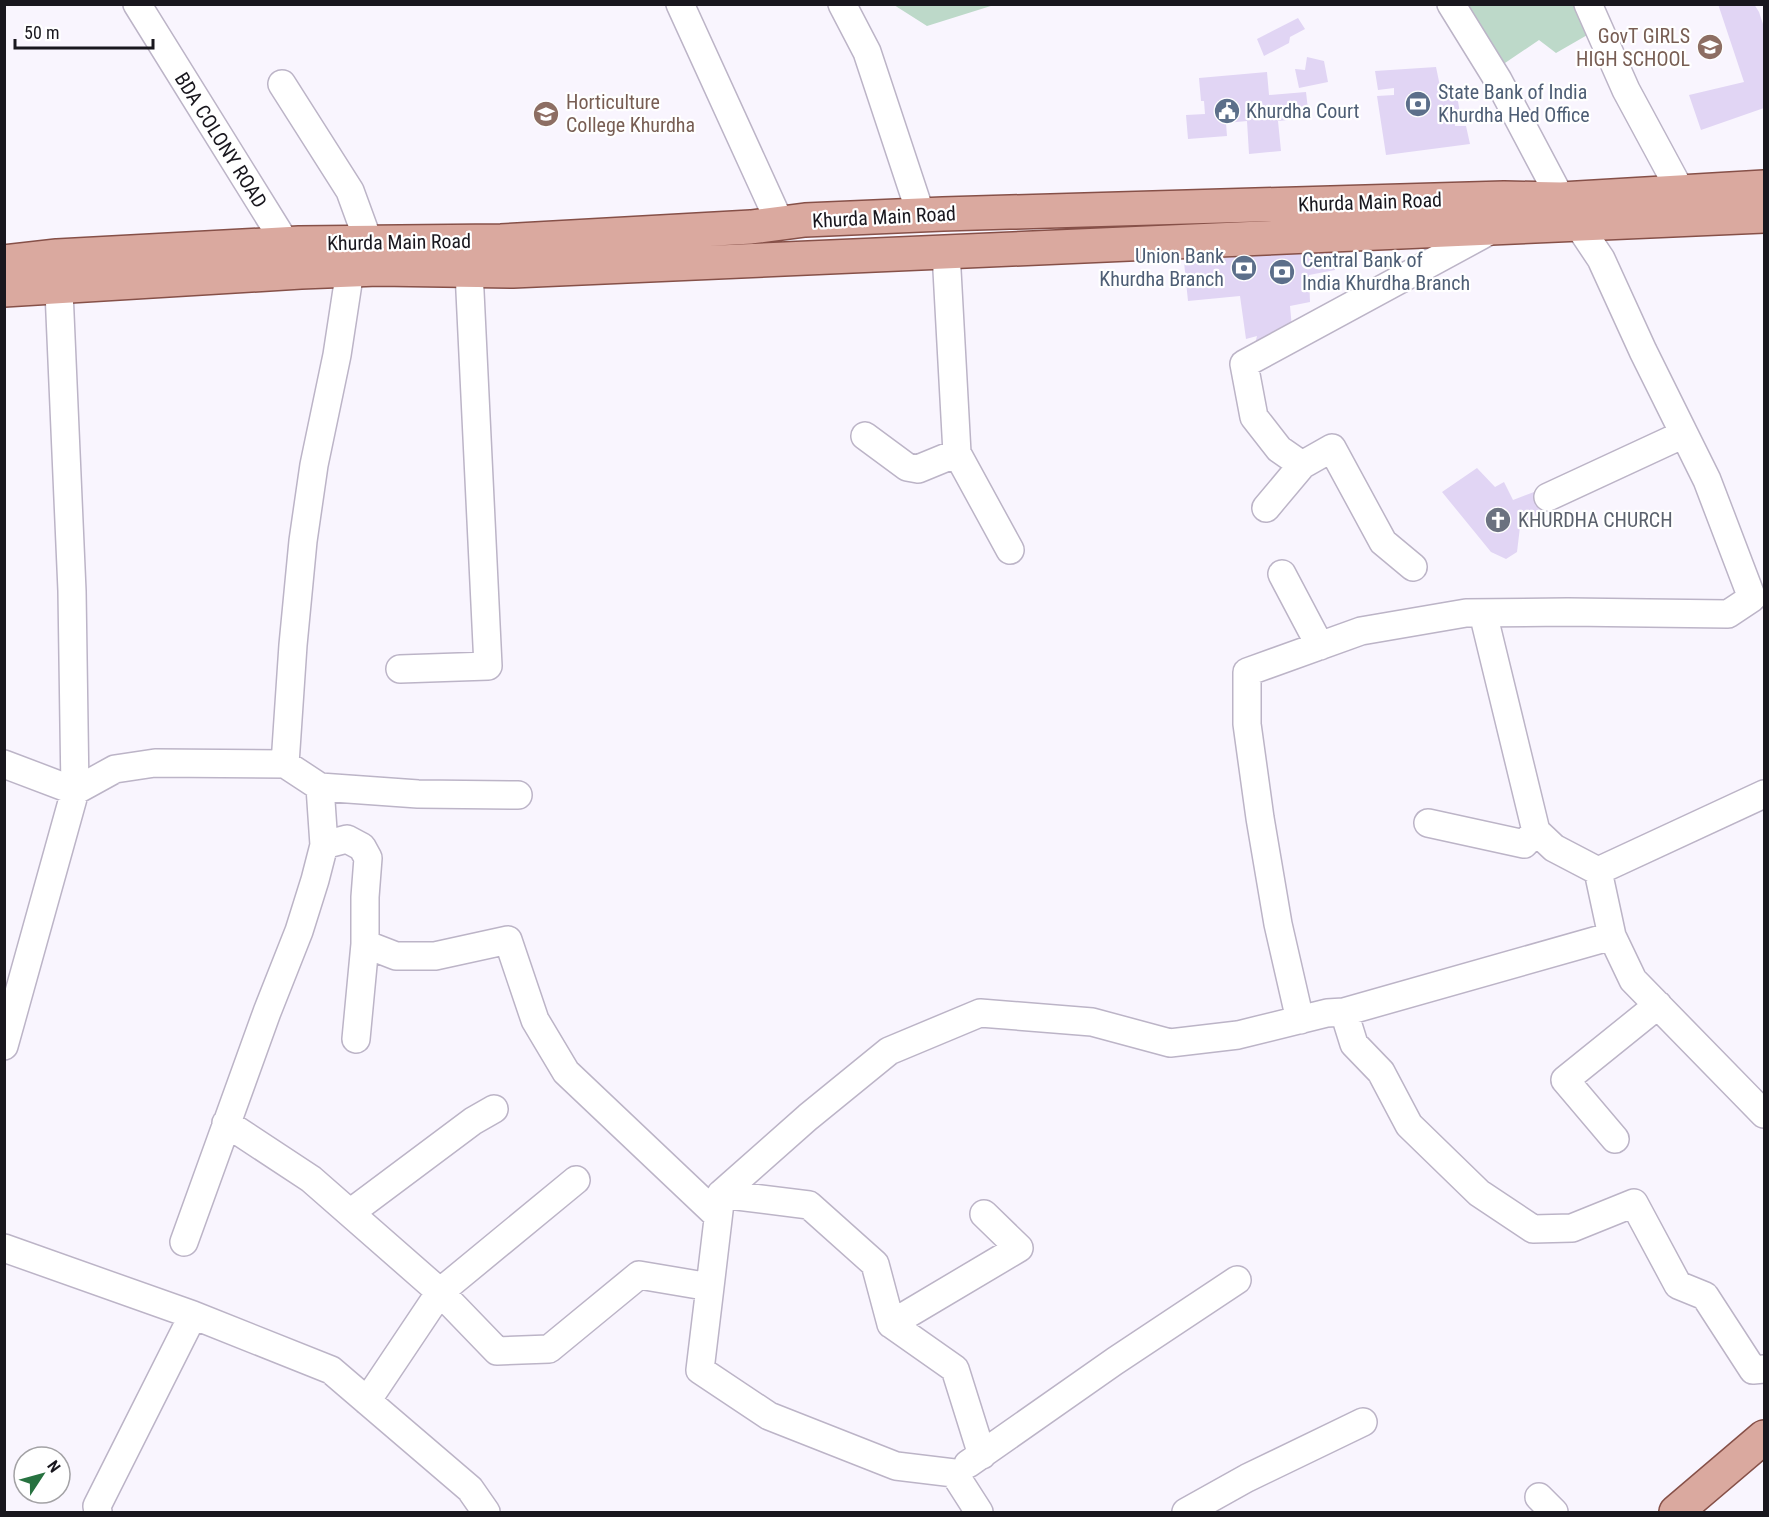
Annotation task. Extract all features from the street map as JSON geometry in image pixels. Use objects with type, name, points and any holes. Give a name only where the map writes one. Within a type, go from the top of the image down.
[{"type":"main road","name":"Khurda Main Road","points":[[4,262],[58,272],[218,262],[350,270],[513,272],[1497,227],[1569,211],[1681,192],[1764,187]]},
{"type":"main road","name":"Khurda Main Road","points":[[218,262],[286,244],[468,242],[751,227],[805,220],[921,215],[1504,198],[1569,211]]},
{"type":"main road","points":[[1569,211],[1764,216]]},
{"type":"main road","points":[[636,266],[640,233]]},
{"type":"main road","name":"Khurda Main Road","points":[[4,290],[58,272]]},
{"type":"main road","points":[[1676,1512],[1764,1437]]},
{"type":"street","name":"BDA COLONY ROAD","points":[[137,4],[286,244]]},
{"type":"street","points":[[680,4],[780,223]]},
{"type":"street","points":[[842,4],[867,52],[921,215]]},
{"type":"street","points":[[1300,1020],[1278,924],[1260,818],[1247,724],[1247,672],[1361,631],[1466,613],[1728,614],[1758,608],[1707,480],[1601,259],[1569,211],[1498,80],[1451,4]]},
{"type":"street","points":[[1588,4],[1626,90],[1681,192]]},
{"type":"street","points":[[282,84],[350,191],[369,243]]},
{"type":"street","points":[[1302,465],[1279,449],[1254,417],[1244,364],[1497,227]]},
{"type":"street","points":[[946,252],[957,453],[1010,550]]},
{"type":"street","points":[[285,764],[303,541],[314,465],[337,355],[350,270]]},
{"type":"street","points":[[399,669],[488,666],[469,271]]},
{"type":"street","points":[[4,1046],[75,791],[72,591],[58,272]]},
{"type":"street","points":[[1548,497],[1684,434]]},
{"type":"street","points":[[865,436],[907,467],[918,469],[957,453]]},
{"type":"street","points":[[1266,508],[1302,465],[1332,448],[1383,542],[1413,567]]},
{"type":"street","points":[[1282,574],[1320,646]]},
{"type":"street","points":[[1483,613],[1536,831],[1554,848],[1598,871]]},
{"type":"street","points":[[4,764],[75,791],[115,769],[155,763],[285,764],[320,787],[418,794],[518,795]]},
{"type":"street","points":[[184,1242],[267,1012],[299,931],[324,845],[320,787]]},
{"type":"street","points":[[1598,871],[1764,794]]},
{"type":"street","points":[[1428,823],[1524,844],[1536,831]]},
{"type":"street","points":[[324,845],[347,839],[362,847],[368,858],[365,944],[356,1039]]},
{"type":"street","points":[[1598,871],[1612,936],[1633,980],[1764,1114]]},
{"type":"street","points":[[1237,1280],[1114,1361],[954,1473],[896,1466],[770,1416],[700,1370],[719,1205],[808,1117],[889,1051],[980,1013],[1092,1023],[1170,1043],[1238,1035],[1327,1013],[1344,1012],[1612,936]]},
{"type":"street","points":[[365,944],[396,956],[435,956],[508,940],[535,1020],[566,1072],[719,1205],[809,1205],[875,1264],[891,1324],[955,1369],[982,1455]]},
{"type":"street","points":[[1615,1139],[1565,1080],[1658,1005]]},
{"type":"street","points":[[1344,1012],[1354,1044],[1381,1072],[1409,1125],[1479,1193],[1533,1228],[1572,1228],[1634,1203],[1678,1285],[1705,1296],[1736,1347],[1754,1370],[1764,1370]]},
{"type":"street","points":[[350,1213],[473,1121],[494,1109]]},
{"type":"street","points":[[226,1123],[311,1179],[440,1292],[497,1351],[549,1349],[639,1275],[710,1287]]},
{"type":"street","points":[[367,1401],[440,1292],[576,1180]]},
{"type":"street","points":[[891,1324],[1019,1248],[984,1214]]},
{"type":"street","points":[[4,1248],[193,1315],[332,1370],[470,1490],[486,1512]]},
{"type":"street","points":[[98,1512],[97,1506],[193,1315]]},
{"type":"street","points":[[1186,1512],[1247,1478],[1363,1422]]},
{"type":"street","points":[[954,1473],[979,1512]]},
{"type":"green space","points":[[894,5],[994,5],[927,26]]},
{"type":"green space","points":[[1467,5],[1574,5],[1589,34],[1556,53],[1539,40],[1502,65]]},
{"type":"building","name":"GovT GIRLS HIGH SCHOOL","points":[[1718,4],[1754,4],[1759,12],[1764,27],[1764,108],[1701,130],[1689,95],[1744,82]]},
{"type":"building","points":[[1298,18],[1305,29],[1290,37],[1289,43],[1264,56],[1257,39]]},
{"type":"building","points":[[1307,57],[1324,61],[1328,82],[1299,88],[1295,69],[1305,70]]},
{"type":"building","name":"State Bank of India Khurdha Hed Office","points":[[1436,67],[1441,91],[1456,90],[1460,113],[1454,114],[1455,126],[1466,126],[1470,144],[1386,155],[1377,96],[1394,95],[1394,88],[1378,90],[1375,71]]},
{"type":"building","points":[[1267,72],[1269,95],[1306,92],[1309,118],[1278,121],[1281,151],[1249,154],[1247,121],[1226,123],[1227,136],[1188,139],[1186,115],[1205,114],[1204,101],[1201,101],[1199,78]]},
{"type":"building","points":[[1334,247],[1335,270],[1309,275],[1310,302],[1290,306],[1292,328],[1255,344],[1257,336],[1246,339],[1240,296],[1188,301],[1184,262]]},
{"type":"building","name":"KHURDHA CHURCH","points":[[1477,468],[1495,487],[1504,482],[1513,500],[1534,492],[1541,512],[1520,527],[1517,552],[1506,559],[1491,552],[1442,492]]},
{"type":"place","name":"GovT GIRLS HIGH SCHOOL","points":[[1710,47]]},
{"type":"place","name":"State Bank of India Khurdha Hed Office","points":[[1418,104]]},
{"type":"place","name":"Khurdha Court","points":[[1227,111]]},
{"type":"place","name":"Horticulture College Khurdha","points":[[546,114]]},
{"type":"place","name":"Union Bank Khurdha Branch","points":[[1244,268]]},
{"type":"place","name":"Central Bank of India Khurdha Branch","points":[[1282,272]]},
{"type":"place","name":"KHURDHA CHURCH","points":[[1498,520]]}]
